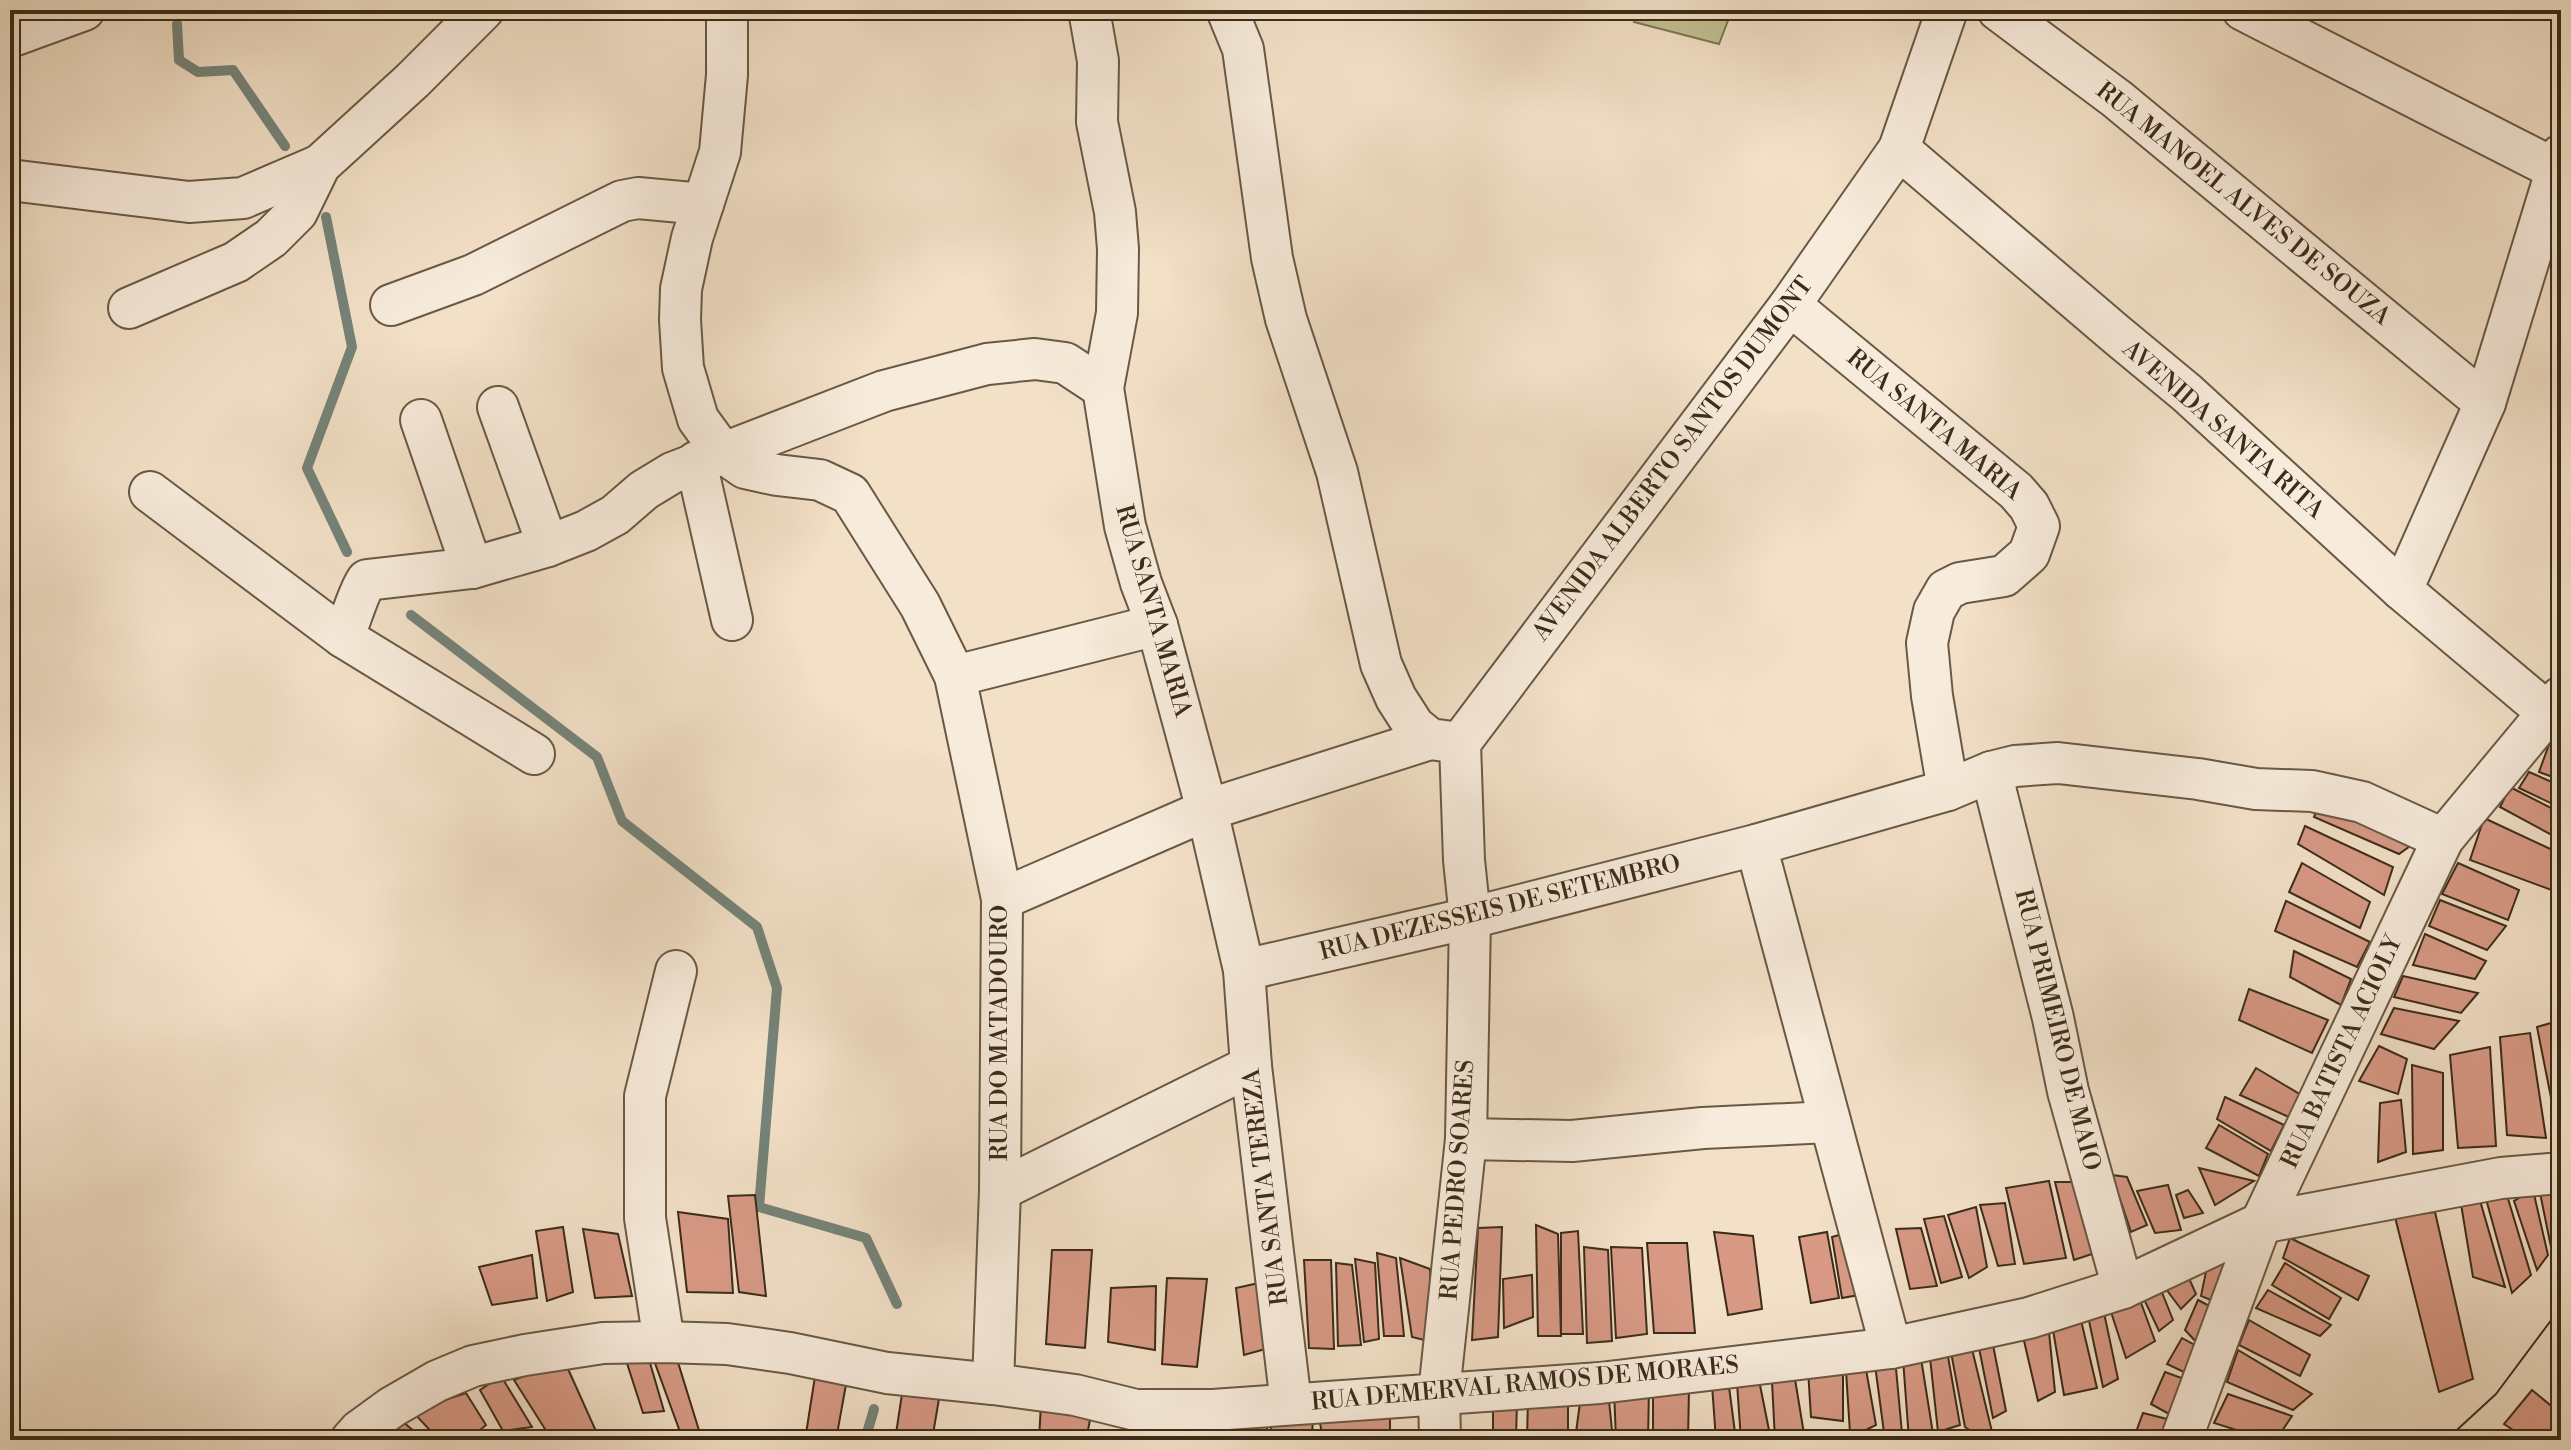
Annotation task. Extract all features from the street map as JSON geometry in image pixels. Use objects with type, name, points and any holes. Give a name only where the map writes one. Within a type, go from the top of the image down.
[{"type":"street","points":[[10,37],[84,10]]},
{"type":"street","points":[[10,180],[189,202],[243,198],[320,165],[413,80],[483,10]]},
{"type":"street","name":"RUA DO MATADOURO","points":[[727,10],[727,75],[720,152],[681,289],[683,368],[709,457],[777,475],[820,480],[850,494],[920,605],[955,676],[1002,899],[1000,1190],[993,1384]]},
{"type":"street","name":"RUA SANTA MARIA","points":[[1089,10],[1098,61],[1097,122],[1115,212],[1118,249],[1117,313],[1103,388],[1125,526],[1157,625],[1207,810],[1244,970]]},
{"type":"street","points":[[1227,10],[1243,49],[1272,258],[1286,319],[1341,484],[1381,664],[1396,698],[1414,726],[1445,741]]},
{"type":"street","name":"AVENIDA ALBERTO SANTOS DUMONT","points":[[1445,741],[1790,305],[1899,149],[1947,10]]},
{"type":"street","name":"RUA MANOEL ALVES DE SOUZA","points":[[1998,10],[2117,99],[2485,403]]},
{"type":"street","points":[[2243,10],[2558,162],[2485,403],[2402,590]]},
{"type":"street","name":"AVENIDA SANTA RITA","points":[[1899,149],[2187,393],[2402,590],[2554,704]]},
{"type":"street","points":[[129,308],[236,262],[271,238],[297,212],[320,165]]},
{"type":"street","points":[[391,305],[473,275],[622,201],[638,198],[703,204]]},
{"type":"street","name":"RUA SANTA MARIA","points":[[1790,305],[2016,491],[2029,506],[2039,526],[2029,554],[2004,576],[1960,583],[1946,590],[1934,611],[1927,643],[1932,696],[1948,790]]},
{"type":"street","points":[[343,637],[367,580],[472,568],[548,546],[615,515],[644,490],[672,473],[884,391],[987,364],[1035,359],[1065,363],[1103,388]]},
{"type":"street","points":[[498,407],[548,546]]},
{"type":"street","points":[[421,420],[472,568]]},
{"type":"street","points":[[709,457],[732,620]]},
{"type":"street","points":[[150,492],[343,637],[534,754]]},
{"type":"street","points":[[955,676],[1157,625]]},
{"type":"street","name":"RUA BATISTA ACIOLY","points":[[2181,1440],[2261,1223],[2443,839],[2554,704]]},
{"type":"street","points":[[1002,899],[1207,810],[1445,741]]},
{"type":"street","points":[[1445,741],[1470,918]]},
{"type":"street","name":"RUA DEZESSEIS DE SETEMBRO","points":[[1244,970],[1470,918],[1756,845],[1948,790],[1991,772],[2037,763],[2108,769],[2256,789],[2312,791],[2362,802],[2443,839]]},
{"type":"street","name":"RUA PRIMEIRO DE MAIO","points":[[1991,772],[2068,1091],[2123,1288]]},
{"type":"street","points":[[1756,845],[1891,1348]]},
{"type":"street","name":"RUA PEDRO SOARES","points":[[1440,1440],[1439,1393],[1466,1139],[1470,918]]},
{"type":"street","name":"RUA SANTA TEREZA","points":[[1244,970],[1251,1066],[1291,1404]]},
{"type":"street","points":[[664,1342],[645,1218],[645,1096],[676,971]]},
{"type":"street","points":[[1000,1190],[1251,1066]]},
{"type":"street","points":[[1466,1139],[1572,1141],[1703,1128],[1830,1122]]},
{"type":"street","name":"RUA DEMERVAL RAMOS DE MORAES","points":[[351,1440],[392,1407],[437,1381],[473,1366],[603,1343],[727,1344],[887,1373],[1075,1395],[1136,1410],[1213,1410],[1600,1383],[1891,1348],[2029,1318],[2123,1288],[2261,1223],[2486,1181],[2561,1173]]},
{"type":"shaded area","points":[[1637,10],[1732,10],[1719,44],[1634,22]]},
{"type":"building","points":[[2551,739],[2561,743],[2561,780],[2539,772]]},
{"type":"building","points":[[2529,772],[2561,786],[2561,808],[2519,788]]},
{"type":"building","points":[[2510,787],[2561,813],[2561,840],[2500,807]]},
{"type":"building","points":[[2321,800],[2417,841],[2399,854],[2314,817]]},
{"type":"building","points":[[2484,818],[2561,854],[2561,884],[2557,892],[2470,860]]},
{"type":"building","points":[[2305,826],[2393,867],[2384,895],[2298,844]]},
{"type":"building","points":[[2302,863],[2370,902],[2360,928],[2289,892]]},
{"type":"building","points":[[2458,863],[2519,890],[2508,920],[2442,894]]},
{"type":"building","points":[[2440,900],[2506,926],[2487,950],[2429,926]]},
{"type":"building","points":[[2286,901],[2370,942],[2357,967],[2275,931]]},
{"type":"building","points":[[2425,934],[2486,961],[2475,979],[2413,965]]},
{"type":"building","points":[[2294,951],[2351,979],[2341,1005],[2290,977]]},
{"type":"building","points":[[2403,976],[2478,993],[2461,1013],[2394,997]]},
{"type":"building","points":[[2249,989],[2328,1020],[2312,1053],[2239,1020]]},
{"type":"building","points":[[2394,1008],[2459,1021],[2434,1049],[2381,1034]]},
{"type":"building","points":[[2561,1020],[2561,1132],[2558,1133],[2537,1027]]},
{"type":"building","points":[[2530,1033],[2546,1138],[2507,1135],[2500,1037]]},
{"type":"building","points":[[2379,1046],[2407,1059],[2398,1094],[2359,1081]]},
{"type":"building","points":[[2490,1047],[2496,1146],[2458,1148],[2450,1055]]},
{"type":"building","points":[[2412,1065],[2443,1073],[2443,1150],[2413,1154]]},
{"type":"building","points":[[2256,1068],[2308,1099],[2291,1118],[2240,1095]]},
{"type":"building","points":[[2225,1097],[2284,1125],[2271,1151],[2217,1119]]},
{"type":"building","points":[[2401,1100],[2406,1152],[2378,1162],[2380,1103]]},
{"type":"building","points":[[2219,1125],[2268,1154],[2259,1176],[2206,1148]]},
{"type":"building","points":[[2199,1168],[2254,1181],[2215,1205]]},
{"type":"building","points":[[2112,1175],[2127,1177],[2147,1225],[2131,1232]]},
{"type":"building","points":[[2049,1181],[2066,1258],[2024,1264],[2006,1188]]},
{"type":"building","points":[[2055,1182],[2089,1182],[2107,1249],[2074,1260]]},
{"type":"building","points":[[2168,1185],[2181,1230],[2155,1233],[2137,1191]]},
{"type":"building","points":[[2558,1187],[2561,1249],[2552,1252],[2540,1193]]},
{"type":"building","points":[[2188,1190],[2203,1213],[2184,1218],[2176,1195]]},
{"type":"building","points":[[2533,1190],[2548,1255],[2537,1270],[2514,1201]]},
{"type":"building","points":[[2506,1192],[2531,1275],[2512,1293],[2486,1199]]},
{"type":"building","points":[[755,1195],[766,1296],[739,1292],[728,1196]]},
{"type":"building","points":[[2479,1197],[2505,1287],[2473,1277],[2460,1198]]},
{"type":"building","points":[[2005,1203],[2015,1264],[1998,1266],[1980,1205]]},
{"type":"building","points":[[1976,1207],[1987,1267],[1969,1278],[1948,1215]]},
{"type":"building","points":[[678,1212],[728,1219],[733,1293],[687,1292]]},
{"type":"building","points":[[2435,1212],[2473,1379],[2439,1392],[2395,1217]]},
{"type":"building","points":[[1944,1216],[1962,1277],[1941,1283],[1924,1219]]},
{"type":"building","points":[[1536,1225],[1558,1234],[1561,1336],[1538,1336]]},
{"type":"building","points":[[563,1227],[573,1292],[547,1301],[536,1231]]},
{"type":"building","points":[[1502,1227],[1498,1337],[1472,1340],[1478,1228]]},
{"type":"building","points":[[1921,1228],[1937,1286],[1910,1289],[1896,1229]]},
{"type":"building","points":[[583,1229],[618,1234],[632,1296],[595,1298]]},
{"type":"building","points":[[1578,1231],[1583,1334],[1561,1334],[1561,1233]]},
{"type":"building","points":[[1853,1231],[1870,1293],[1842,1298],[1832,1237]]},
{"type":"building","points":[[1714,1232],[1753,1236],[1762,1309],[1728,1315]]},
{"type":"building","points":[[1827,1232],[1839,1298],[1811,1303],[1799,1237]]},
{"type":"building","points":[[2290,1238],[2369,1276],[2358,1300],[2283,1258]]},
{"type":"building","points":[[1647,1243],[1687,1243],[1695,1333],[1654,1333]]},
{"type":"building","points":[[1584,1247],[1608,1250],[1612,1341],[1587,1343]]},
{"type":"building","points":[[1611,1247],[1642,1248],[1647,1334],[1616,1338]]},
{"type":"building","points":[[2239,1249],[2220,1304],[2201,1296],[2208,1262]]},
{"type":"building","points":[[1052,1250],[1092,1250],[1085,1348],[1046,1344]]},
{"type":"building","points":[[1377,1253],[1396,1258],[1404,1336],[1384,1336]]},
{"type":"building","points":[[532,1255],[537,1298],[492,1305],[479,1267]]},
{"type":"building","points":[[1400,1258],[1430,1269],[1432,1342],[1412,1337]]},
{"type":"building","points":[[1355,1259],[1375,1263],[1379,1339],[1364,1342]]},
{"type":"building","points":[[1304,1260],[1331,1260],[1334,1349],[1309,1348]]},
{"type":"building","points":[[1336,1263],[1352,1265],[1361,1345],[1338,1346]]},
{"type":"building","points":[[2285,1263],[2341,1298],[2329,1319],[2272,1285]]},
{"type":"building","points":[[1532,1275],[1533,1317],[1504,1328],[1503,1279]]},
{"type":"building","points":[[2188,1276],[2196,1294],[2181,1309],[2166,1289]]},
{"type":"building","points":[[1167,1278],[1207,1279],[1197,1367],[1162,1364]]},
{"type":"building","points":[[1268,1281],[1276,1346],[1244,1355],[1236,1288]]},
{"type":"building","points":[[1156,1286],[1155,1350],[1108,1342],[1111,1288]]},
{"type":"building","points":[[2161,1290],[2173,1320],[2159,1331],[2143,1297]]},
{"type":"building","points":[[2268,1290],[2331,1325],[2320,1336],[2256,1308]]},
{"type":"building","points":[[2140,1300],[2155,1341],[2126,1358],[2110,1309]]},
{"type":"building","points":[[2198,1300],[2219,1311],[2199,1345],[2185,1330]]},
{"type":"building","points":[[2103,1308],[2118,1379],[2103,1387],[2088,1316]]},
{"type":"building","points":[[2080,1316],[2097,1388],[2064,1395],[2052,1324]]},
{"type":"building","points":[[2249,1320],[2310,1355],[2300,1376],[2239,1345]]},
{"type":"building","points":[[2048,1322],[2055,1392],[2038,1401],[2022,1332]]},
{"type":"building","points":[[2182,1338],[2200,1348],[2188,1374],[2167,1364]]},
{"type":"building","points":[[1978,1343],[1993,1345],[2006,1411],[1993,1418]]},
{"type":"building","points":[[1946,1345],[1960,1425],[1938,1432],[1929,1348]]},
{"type":"building","points":[[1971,1345],[1994,1440],[1984,1440],[1965,1427],[1950,1347]]},
{"type":"building","points":[[646,1349],[664,1411],[643,1413],[624,1354]]},
{"type":"building","points":[[2238,1350],[2312,1394],[2293,1410],[2227,1382]]},
{"type":"building","points":[[1920,1352],[1934,1440],[1909,1440],[1903,1359]]},
{"type":"building","points":[[652,1355],[676,1356],[702,1440],[683,1440]]},
{"type":"building","points":[[1895,1358],[1902,1433],[1892,1440],[1885,1440],[1875,1365]]},
{"type":"building","points":[[564,1360],[600,1440],[552,1440],[514,1380]]},
{"type":"building","points":[[1865,1364],[1876,1425],[1862,1432],[1850,1433],[1846,1371]]},
{"type":"building","points":[[1843,1366],[1843,1421],[1811,1417],[1808,1370]]},
{"type":"building","points":[[816,1370],[847,1379],[836,1440],[805,1440]]},
{"type":"building","points":[[2165,1372],[2187,1380],[2171,1415],[2151,1404]]},
{"type":"building","points":[[1794,1373],[1805,1440],[1775,1440],[1772,1382]]},
{"type":"building","points":[[501,1376],[532,1427],[503,1431],[480,1390]]},
{"type":"building","points":[[1728,1379],[1736,1440],[1716,1440],[1712,1385]]},
{"type":"building","points":[[1759,1380],[1771,1440],[1741,1440],[1737,1383]]},
{"type":"building","points":[[941,1387],[932,1440],[895,1440],[902,1394]]},
{"type":"building","points":[[1653,1387],[1689,1389],[1688,1440],[1653,1440]]},
{"type":"building","points":[[1649,1388],[1648,1440],[1616,1440],[1614,1390]]},
{"type":"building","points":[[2532,1390],[2561,1414],[2561,1424],[2546,1440],[2528,1440],[2504,1424]]},
{"type":"building","points":[[1608,1391],[1613,1440],[1575,1440],[1581,1395]]},
{"type":"building","points":[[466,1393],[486,1425],[468,1440],[439,1440],[412,1411]]},
{"type":"building","points":[[2228,1394],[2292,1416],[2276,1440],[2214,1423]]},
{"type":"building","points":[[1528,1397],[1568,1397],[1568,1440],[1527,1440]]},
{"type":"building","points":[[1517,1399],[1516,1440],[1493,1440],[1493,1404]]},
{"type":"building","points":[[1041,1403],[1091,1415],[1086,1440],[1039,1440]]},
{"type":"building","points":[[1390,1413],[1390,1440],[1323,1440],[1319,1417]]},
{"type":"building","points":[[2143,1413],[2171,1420],[2162,1440],[2133,1440]]},
{"type":"building","points":[[1313,1414],[1312,1440],[1271,1440],[1271,1416]]},
{"type":"building","points":[[1267,1416],[1267,1440],[1234,1440],[1234,1418]]},
{"type":"building","points":[[398,1418],[425,1440],[376,1440]]},
{"type":"building","points":[[1230,1418],[1229,1440],[1205,1440],[1207,1420]]},
{"type":"building","points":[[1202,1419],[1200,1440],[1178,1440],[1179,1425]]},
{"type":"building","points":[[1157,1425],[1154,1440],[1138,1440],[1140,1427]]},
{"type":"building","points":[[2211,1430],[2243,1440],[2208,1440]]},
{"type":"waterway","points":[[177,24],[179,60],[198,72],[233,70],[285,146]]},
{"type":"waterway","points":[[326,217],[352,347],[307,468],[347,552]]},
{"type":"waterway","points":[[411,615],[597,757],[622,821],[757,927],[777,988],[759,1207],[866,1238],[897,1304]]},
{"type":"waterway","points":[[865,1440],[874,1409]]},
{"type":"tram line","points":[[2446,1440],[2496,1394],[2561,1307]]}]
